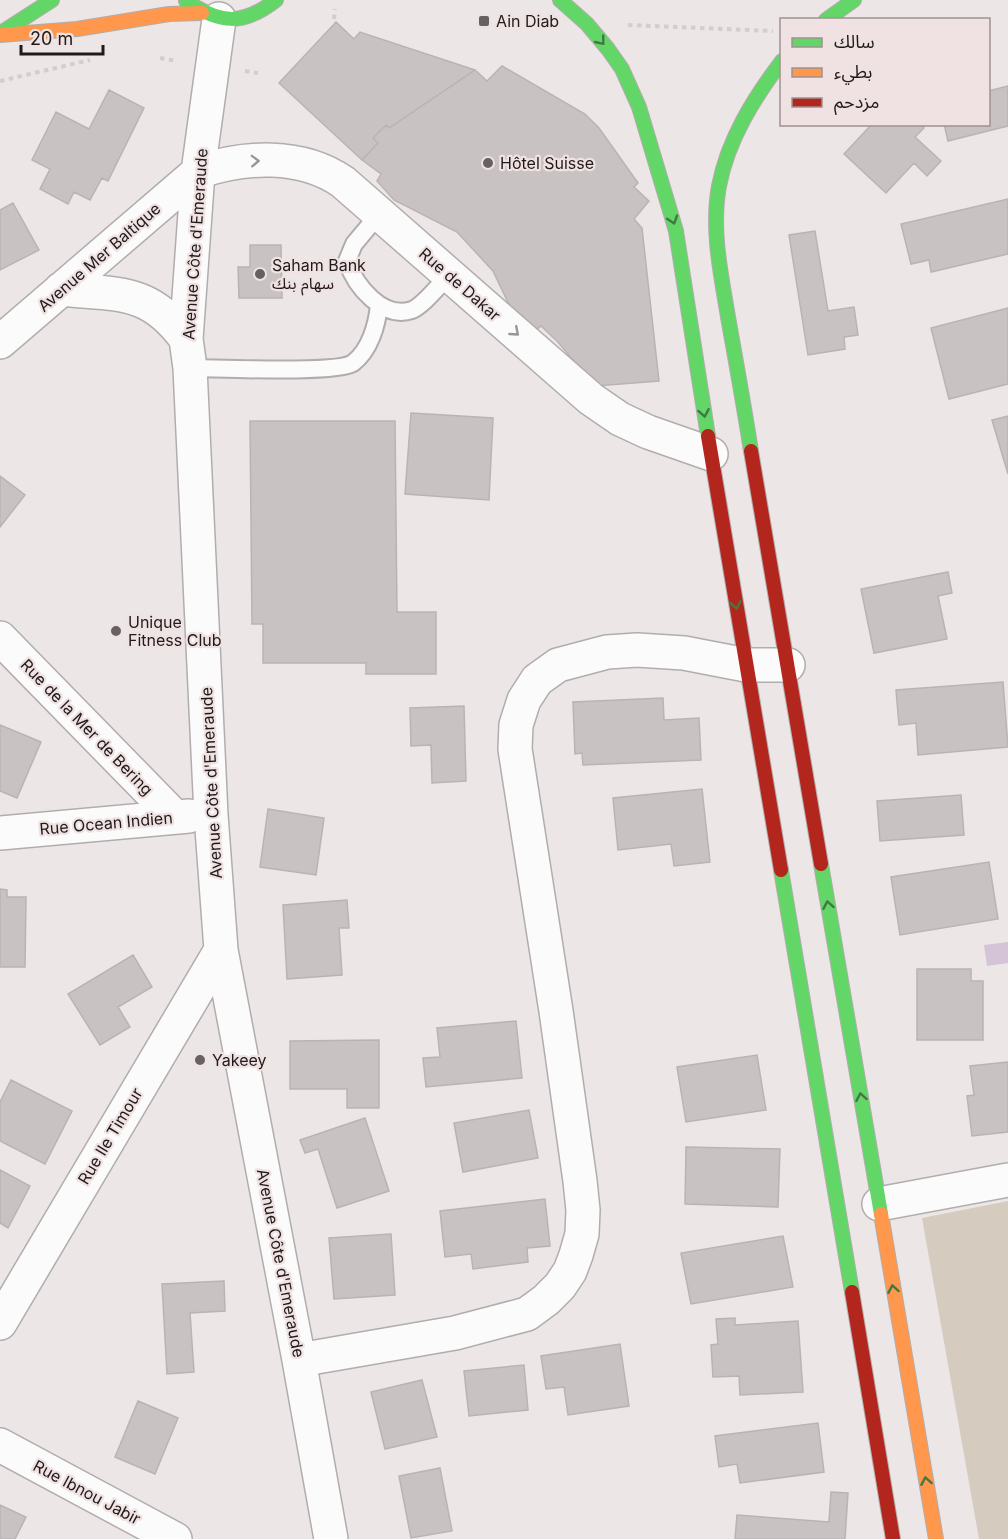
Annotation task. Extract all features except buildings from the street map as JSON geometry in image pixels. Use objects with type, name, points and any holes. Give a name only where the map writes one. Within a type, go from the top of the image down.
[{"type":"main road","points":[[0,34],[52,0]]},
{"type":"main road","points":[[185,0],[211,16]]},
{"type":"main road","points":[[0,34],[44,32],[135,18],[211,16],[239,19],[259,13],[276,0]]},
{"type":"main road","points":[[560,0],[587,24],[622,69],[639,107],[676,231],[746,665],[893,1539]]},
{"type":"main road","points":[[829,18],[854,0]]},
{"type":"main road","points":[[780,64],[753,102],[731,149],[720,185],[716,230],[724,291],[936,1539]]},
{"type":"street","name":"Avenue Côte d'Emeraude","points":[[211,16],[198,172],[188,353],[221,950],[331,1539]]},
{"type":"street","name":"Rue de Dakar","points":[[198,172],[219,164],[261,160],[312,165],[328,172],[380,213],[591,399],[620,419],[648,432],[711,454]]},
{"type":"street","name":"Avenue Mer Baltique","points":[[0,342],[198,172]]},
{"type":"street","points":[[61,289],[117,293],[140,299],[159,308],[174,322],[188,353]]},
{"type":"street","name":"Rue de la Mer de Bering","points":[[0,638],[174,816]]},
{"type":"street","points":[[299,1360],[455,1333],[527,1314],[560,1286],[570,1271],[576,1255],[582,1234],[583,1210],[556,1011],[515,749],[516,725],[524,700],[537,680],[558,665],[607,652],[664,651],[746,665],[788,664]]},
{"type":"street","name":"Rue Ocean Indien","points":[[0,833],[174,816],[212,815]]},
{"type":"street","name":"Rue Ile Timour","points":[[0,1323],[221,950]]},
{"type":"street","points":[[879,1204],[1008,1180]]},
{"type":"street","name":"Rue Ibnou Jabir","points":[[0,1445],[175,1539]]},
{"type":"lane","points":[[380,213],[354,244],[347,261],[356,280],[379,305],[398,312],[412,310],[449,275]]},
{"type":"lane","points":[[188,353],[307,369],[346,367],[363,353],[376,323],[379,305]]},
{"type":"path","points":[[333,19],[335,9]]},
{"type":"path","points":[[627,25],[780,31]]},
{"type":"path","points":[[160,58],[177,61]]},
{"type":"path","points":[[0,81],[93,59]]},
{"type":"path","points":[[245,71],[258,73]]},
{"type":"shaded area","points":[[1008,942],[1008,963],[987,966],[984,945]]},
{"type":"shaded area","points":[[1008,1201],[1008,1539],[979,1539],[922,1218]]},
{"type":"traffic: fast","points":[[1,33],[52,0]]},
{"type":"traffic: fast","points":[[186,1],[210,14],[231,19],[253,14],[276,0]]},
{"type":"traffic: fast","points":[[560,0],[587,24],[608,49],[622,69],[639,107],[676,231],[708,436]]},
{"type":"traffic: fast","points":[[829,18],[854,0]]},
{"type":"traffic: fast","points":[[751,451],[720,268],[716,235],[717,202],[723,169],[743,120],[780,64]]},
{"type":"traffic: fast","points":[[821,864],[881,1214]]},
{"type":"traffic: fast","points":[[781,870],[852,1292]]},
{"type":"traffic: slow","points":[[0,35],[77,29],[169,14],[202,13]]},
{"type":"traffic: slow","points":[[881,1214],[936,1539]]},
{"type":"traffic: jam","points":[[708,436],[781,870]]},
{"type":"traffic: jam","points":[[751,451],[821,864]]},
{"type":"traffic: jam","points":[[852,1292],[893,1539]]},
{"type":"place","name":"Ain Diab","points":[[484,21]]},
{"type":"place","name":"Hôtel Suisse","points":[[488,163]]},
{"type":"place","name":"Saham Bank سهام بنك","points":[[260,274]]},
{"type":"place","name":"Unique Fitness Club","points":[[116,631]]},
{"type":"place","name":"Yakeey","points":[[200,1060]]}]
